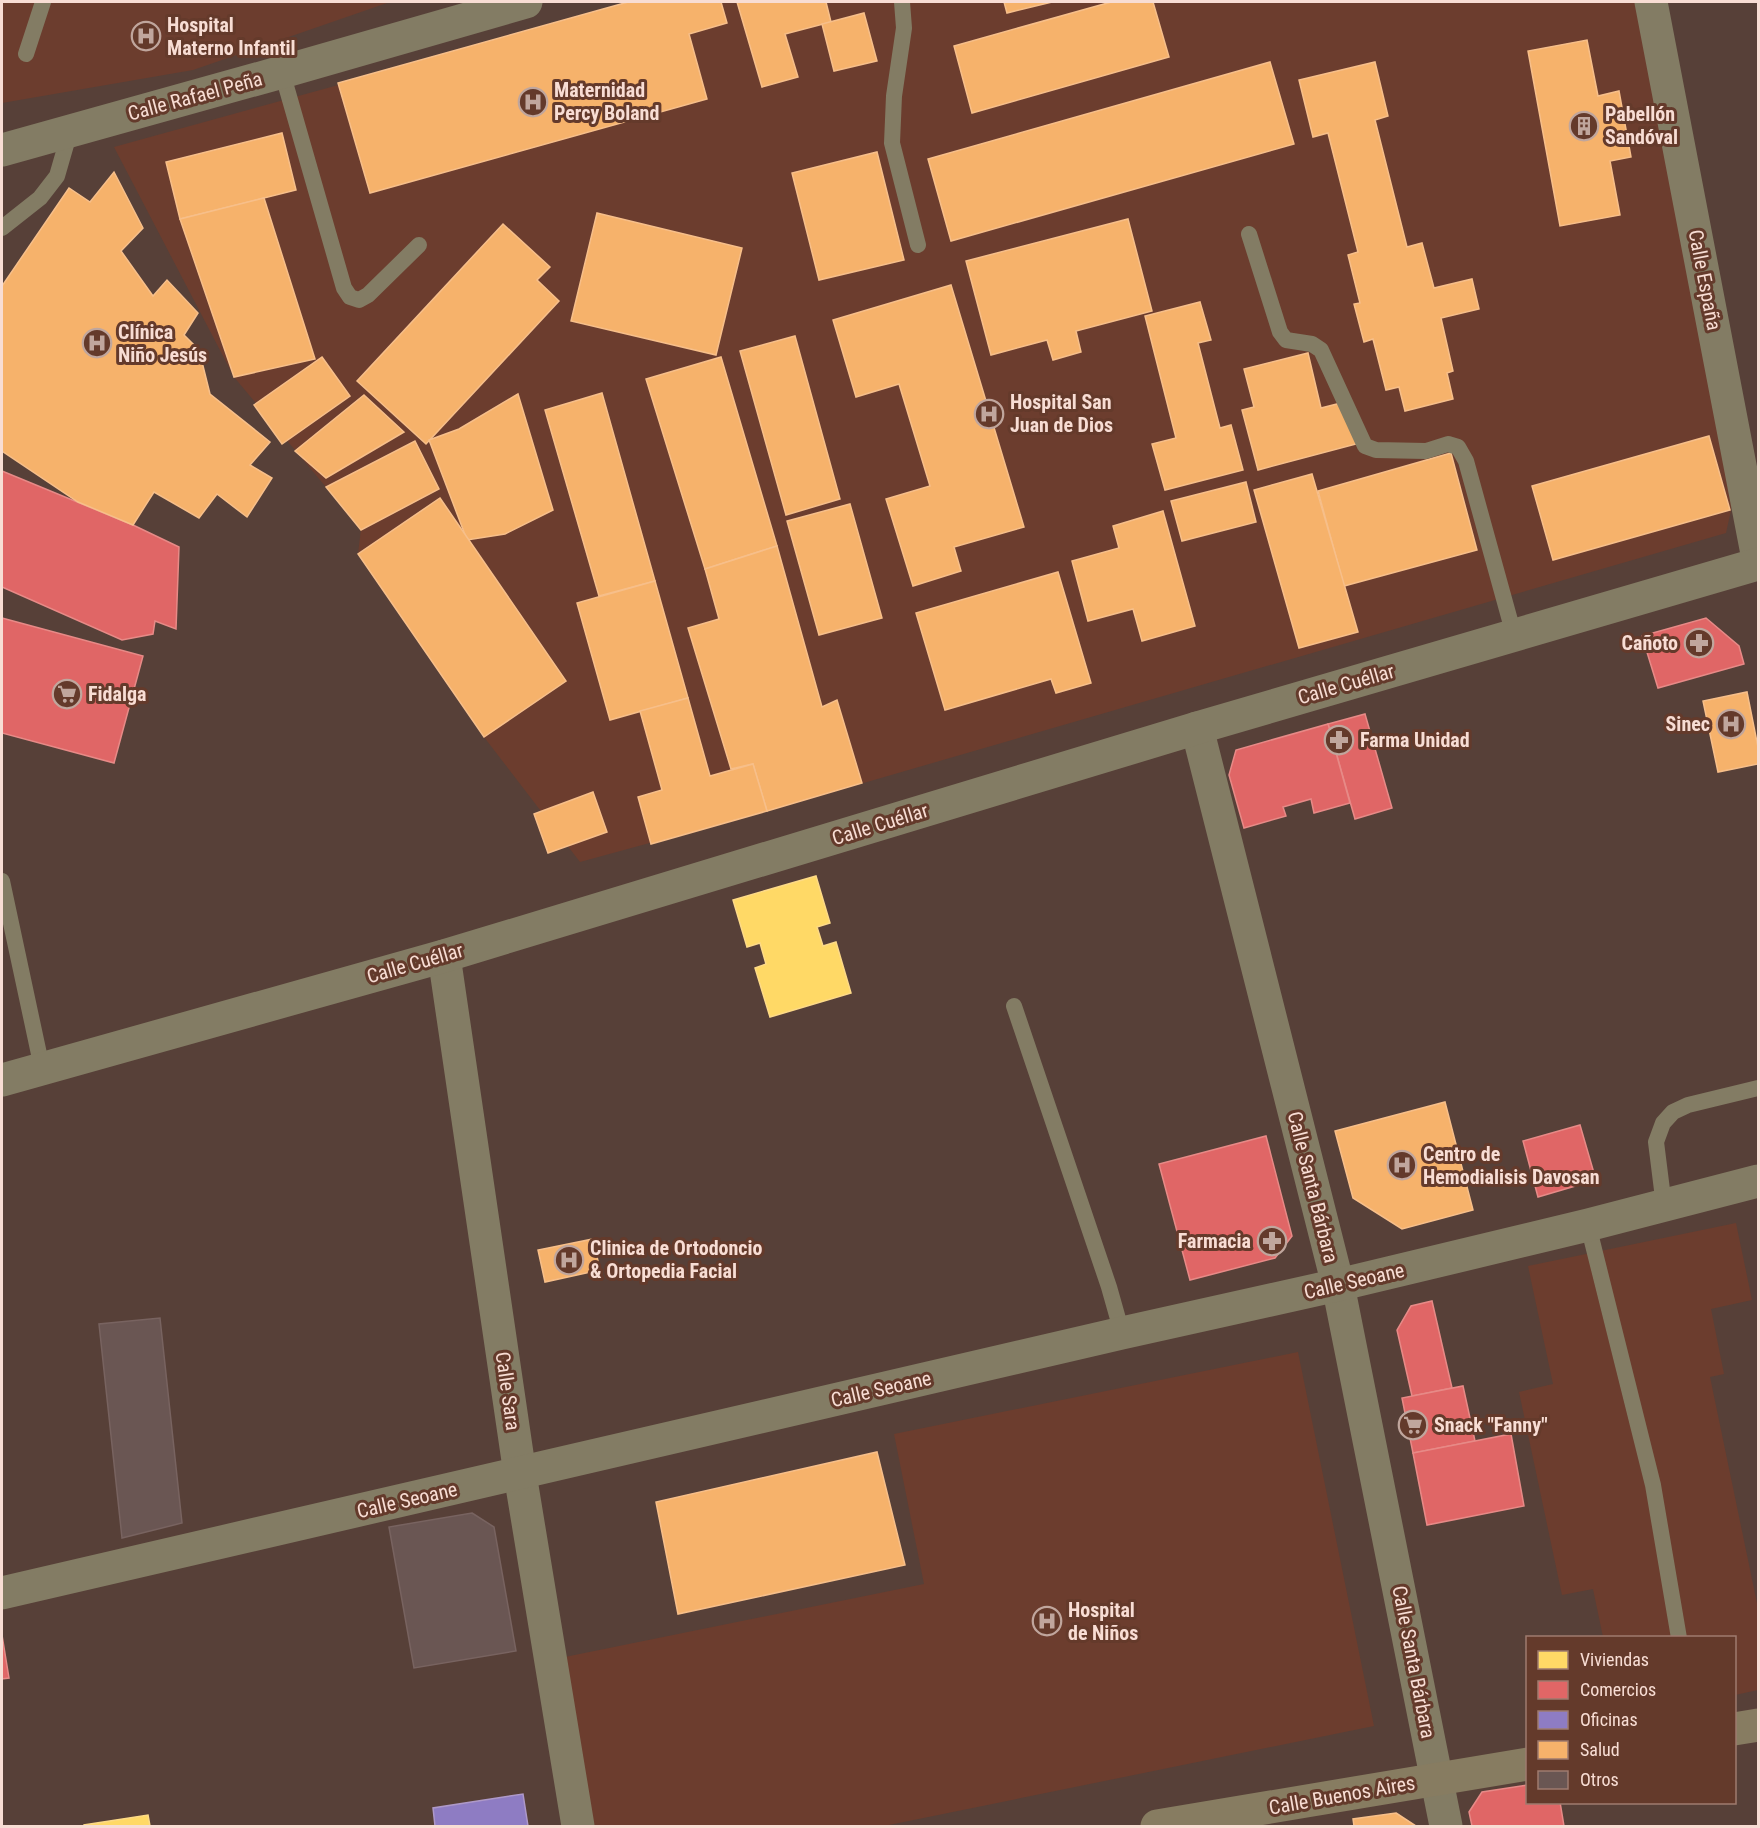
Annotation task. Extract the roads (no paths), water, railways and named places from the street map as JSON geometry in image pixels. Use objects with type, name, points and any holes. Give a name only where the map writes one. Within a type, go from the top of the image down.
[{"type":"street","name":"Calle Rafael Peña","points":[[2,150],[526,2]]},
{"type":"street","name":"Calle España","points":[[1652,2],[1758,559]]},
{"type":"street","name":"Calle Cuéllar","points":[[2,1080],[444,956],[1197,728],[1758,564]]},
{"type":"street","name":"Calle Santa Bárbara","points":[[1197,728],[1338,1285],[1446,1827]]},
{"type":"street","name":"Calle Sara","points":[[444,956],[520,1474],[578,1827]]},
{"type":"street","name":"Calle Seoane","points":[[2,1593],[1338,1285],[1588,1225],[1758,1181]]},
{"type":"street","points":[[1736,1729],[1758,1725]]},
{"type":"street","name":"Calle Buenos Aires","points":[[1157,1827],[1526,1764]]},
{"type":"lane","points":[[27,54],[43,2]]},
{"type":"lane","points":[[902,2],[904,28],[894,96],[892,143],[918,245]]},
{"type":"lane","points":[[282,72],[344,288],[350,297],[359,300],[368,295],[419,245]]},
{"type":"lane","points":[[2,228],[40,198],[57,176],[70,131]]},
{"type":"lane","points":[[1249,234],[1280,332],[1286,340],[1312,345],[1321,350],[1365,446],[1376,450],[1426,451],[1448,444],[1458,447],[1466,460],[1514,635]]},
{"type":"lane","points":[[2,881],[42,1068]]},
{"type":"lane","points":[[1014,1006],[1109,1287],[1122,1333]]},
{"type":"lane","points":[[1664,1206],[1656,1142],[1663,1123],[1673,1113],[1688,1105],[1758,1088]]},
{"type":"lane","points":[[1588,1225],[1653,1485],[1679,1636]]},
{"type":"place","name":"Hospital Materno Infantil","points":[[146,36]]},
{"type":"place","name":"Maternidad Percy Boland","points":[[533,102]]},
{"type":"place","name":"Pabellón Sandóval","points":[[1584,126]]},
{"type":"place","name":"Clínica Niño Jesús","points":[[97,343]]},
{"type":"place","name":"Hospital San Juan de Dios","points":[[989,414]]},
{"type":"place","name":"Cañoto","points":[[1699,643]]},
{"type":"place","name":"Fidalga","points":[[67,694]]},
{"type":"place","name":"Sinec","points":[[1731,724]]},
{"type":"place","name":"Farma Unidad","points":[[1339,740]]},
{"type":"place","name":"Centro de Hemodialisis Davosan","points":[[1402,1165]]},
{"type":"place","name":"Farmacia","points":[[1272,1241]]},
{"type":"place","name":"Clinica de Ortodoncio & Ortopedia Facial","points":[[569,1260]]},
{"type":"place","name":"Snack \"Fanny\"","points":[[1413,1425]]},
{"type":"place","name":"Hospital de Niños","points":[[1047,1621]]}]
